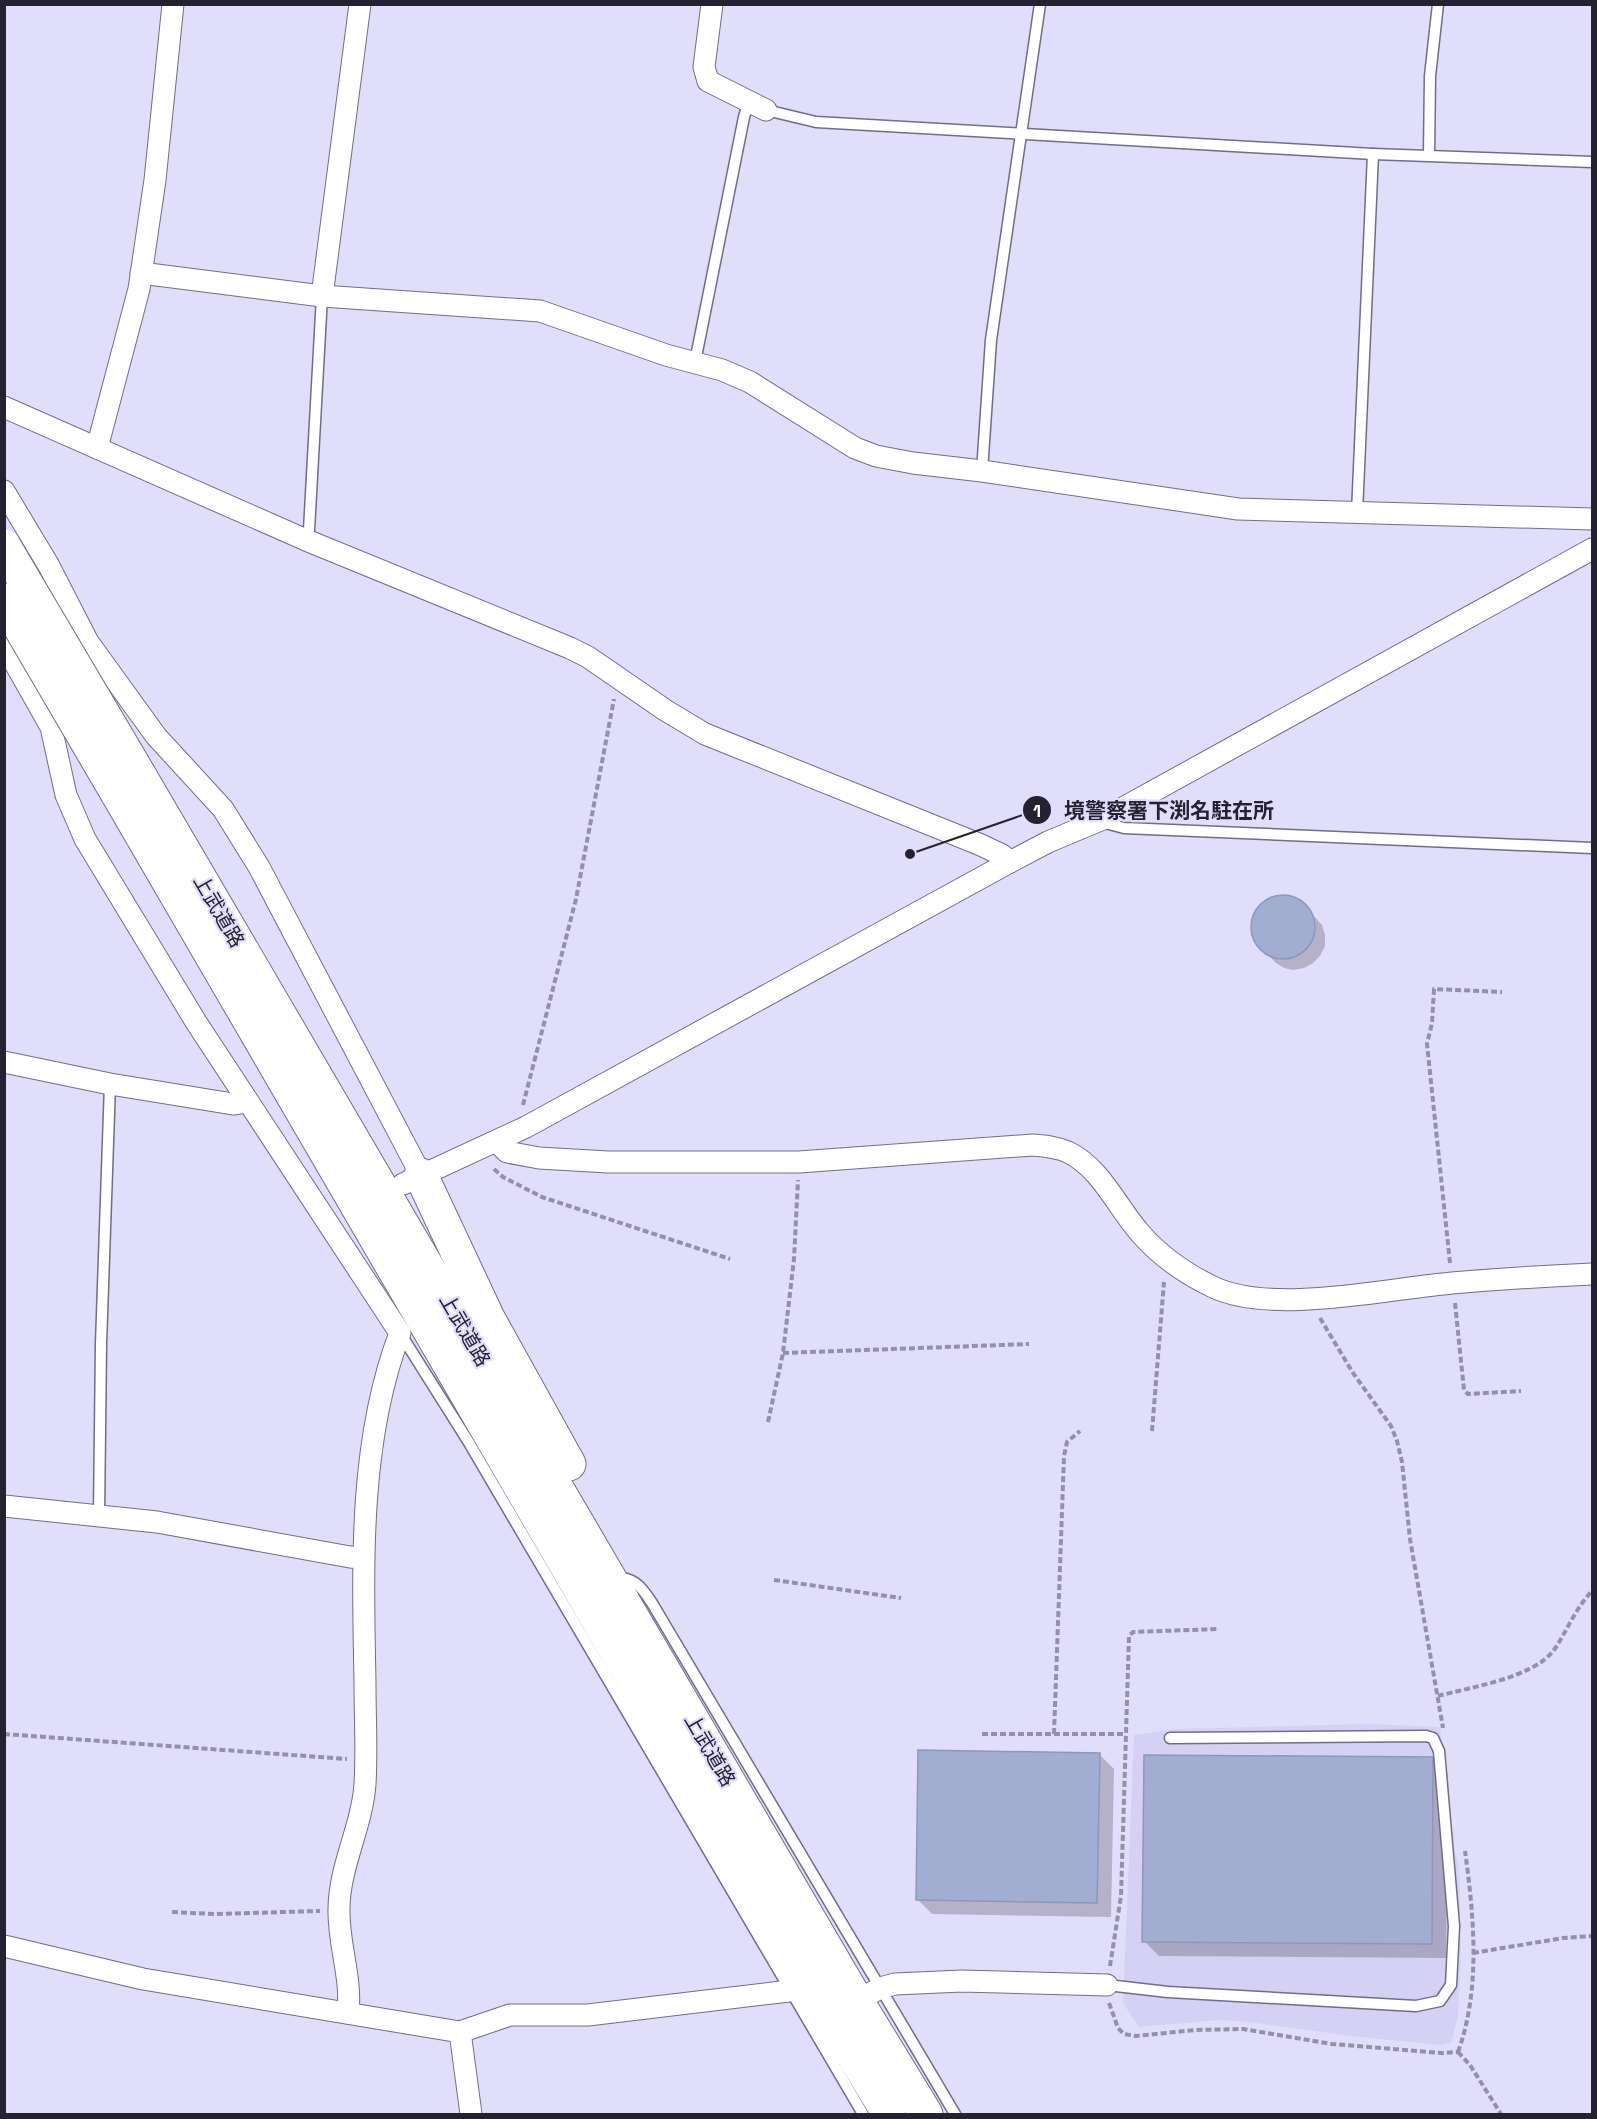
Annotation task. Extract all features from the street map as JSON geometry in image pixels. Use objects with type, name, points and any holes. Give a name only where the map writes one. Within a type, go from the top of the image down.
[{"type":"highway","name":"上武道路","points":[[4,546],[129,784],[799,1987],[889,2115]]},
{"type":"highway","name":"上武道路","points":[[4,600],[129,784],[643,1634],[868,1995],[926,2115]]},
{"type":"highway","points":[[412,1179],[581,1486],[622,1578],[643,1634]]},
{"type":"street","points":[[98,448],[139,289],[155,180],[173,4]]},
{"type":"street","points":[[322,296],[360,4]]},
{"type":"street","points":[[712,4],[704,67],[708,81],[757,105]]},
{"type":"street","points":[[141,273],[322,296],[540,311],[666,355],[722,370],[750,382],[855,448],[876,456],[914,463],[1238,509],[1593,519]]},
{"type":"street","points":[[4,406],[306,540],[570,648],[588,657],[665,710],[705,734],[981,845],[1002,855],[1010,862]]},
{"type":"street","points":[[4,491],[50,566],[88,642],[156,736],[223,809],[259,867],[412,1179],[526,1127],[1010,862],[1048,842],[1103,819],[1593,549]]},
{"type":"street","points":[[25,680],[88,642]]},
{"type":"street","points":[[4,644],[51,727],[66,795],[85,839],[247,1102],[400,1333],[385,1384],[372,1443],[363,1557],[366,1760],[363,1801],[340,1891],[338,1911],[349,1986],[348,2013]]},
{"type":"street","points":[[4,1062],[110,1084],[233,1104],[247,1102]]},
{"type":"street","points":[[488,1145],[507,1152],[539,1158],[608,1162],[799,1162],[1033,1145],[1055,1148],[1069,1152],[1081,1160],[1101,1180],[1140,1233],[1171,1262],[1213,1287],[1236,1296],[1260,1299],[1307,1298],[1452,1283],[1593,1274]]},
{"type":"street","points":[[328,1224],[348,1213]]},
{"type":"street","points":[[4,1506],[157,1522],[350,1557],[363,1557]]},
{"type":"street","points":[[4,1946],[143,1979],[459,2032],[510,2015],[588,2015],[799,1987]]},
{"type":"street","points":[[868,1995],[895,1984],[962,1981],[1107,1985]]},
{"type":"street","points":[[459,2032],[471,2115]]},
{"type":"lane","points":[[982,471],[991,340],[1040,4]]},
{"type":"lane","points":[[1429,155],[1430,76],[1438,4]]},
{"type":"lane","points":[[694,363],[744,117],[757,105],[816,122],[1373,154],[1593,162]]},
{"type":"lane","points":[[1357,513],[1373,154]]},
{"type":"lane","points":[[306,540],[309,530],[322,296]]},
{"type":"lane","points":[[1103,819],[1109,824],[1124,828],[1593,848]]},
{"type":"lane","points":[[99,1516],[101,1344],[110,1084]]},
{"type":"lane","points":[[400,1333],[468,1441],[799,1987],[863,2115]]},
{"type":"lane","points":[[622,1578],[631,1579],[636,1583],[652,1603],[868,1995],[955,2115]]},
{"type":"lane","points":[[1107,1985],[1168,1992],[1416,2007],[1440,2001],[1451,1985],[1454,1926],[1439,1750],[1433,1738],[1426,1736],[1170,1738]]},
{"type":"path","points":[[526,1127],[522,1109],[576,899],[618,678]]},
{"type":"path","points":[[1502,992],[1434,989],[1432,1023],[1427,1044],[1464,1390],[1468,1394],[1521,1391]]},
{"type":"path","points":[[488,1145],[486,1162],[503,1177],[542,1197],[730,1259]]},
{"type":"path","points":[[768,1422],[783,1353],[794,1259],[799,1162]]},
{"type":"path","points":[[1152,1431],[1165,1273],[1171,1262]]},
{"type":"path","points":[[1307,1298],[1353,1373],[1391,1426],[1396,1441],[1402,1462],[1410,1539],[1444,1730]]},
{"type":"path","points":[[783,1353],[1029,1344]]},
{"type":"path","points":[[1054,1734],[1064,1456],[1067,1442],[1080,1431]]},
{"type":"path","points":[[774,1580],[901,1598]]},
{"type":"path","points":[[1438,1696],[1522,1673],[1544,1661],[1555,1649],[1566,1627],[1593,1592]]},
{"type":"path","points":[[1219,1629],[1133,1632],[1129,1636],[1121,1896],[1107,1985],[1110,2008],[1118,2028],[1124,2034],[1136,2036],[1195,2030],[1243,2029],[1332,2044],[1442,2053],[1458,2052]]},
{"type":"path","points":[[4,1734],[366,1760]]},
{"type":"path","points":[[982,1734],[1126,1734]]},
{"type":"path","points":[[1458,2052],[1469,2013],[1473,1953],[1470,1888],[1464,1846]]},
{"type":"path","points":[[172,1912],[213,1914],[338,1911]]},
{"type":"path","points":[[1473,1953],[1563,1938],[1593,1936]]},
{"type":"path","points":[[1458,2052],[1470,2066],[1501,2115]]},
{"type":"shaded area","points":[[1369,1724],[1440,1727],[1455,1853],[1459,1867],[1461,1953],[1458,2017],[1451,2043],[1440,2045],[1220,2020],[1139,2027],[1123,2003],[1134,1735],[1176,1729]]},
{"type":"building","points":[[1283,895],[1301,901],[1309,909],[1315,927],[1309,945],[1301,953],[1283,959],[1265,953],[1257,945],[1251,927],[1257,909],[1265,901]]},
{"type":"building","points":[[918,1750],[1100,1753],[1097,1903],[916,1900]]},
{"type":"building","points":[[1144,1755],[1433,1757],[1432,1944],[1142,1942]]},
{"type":"place","name":"境警察署下渕名駐在所","points":[[910,854]]}]
